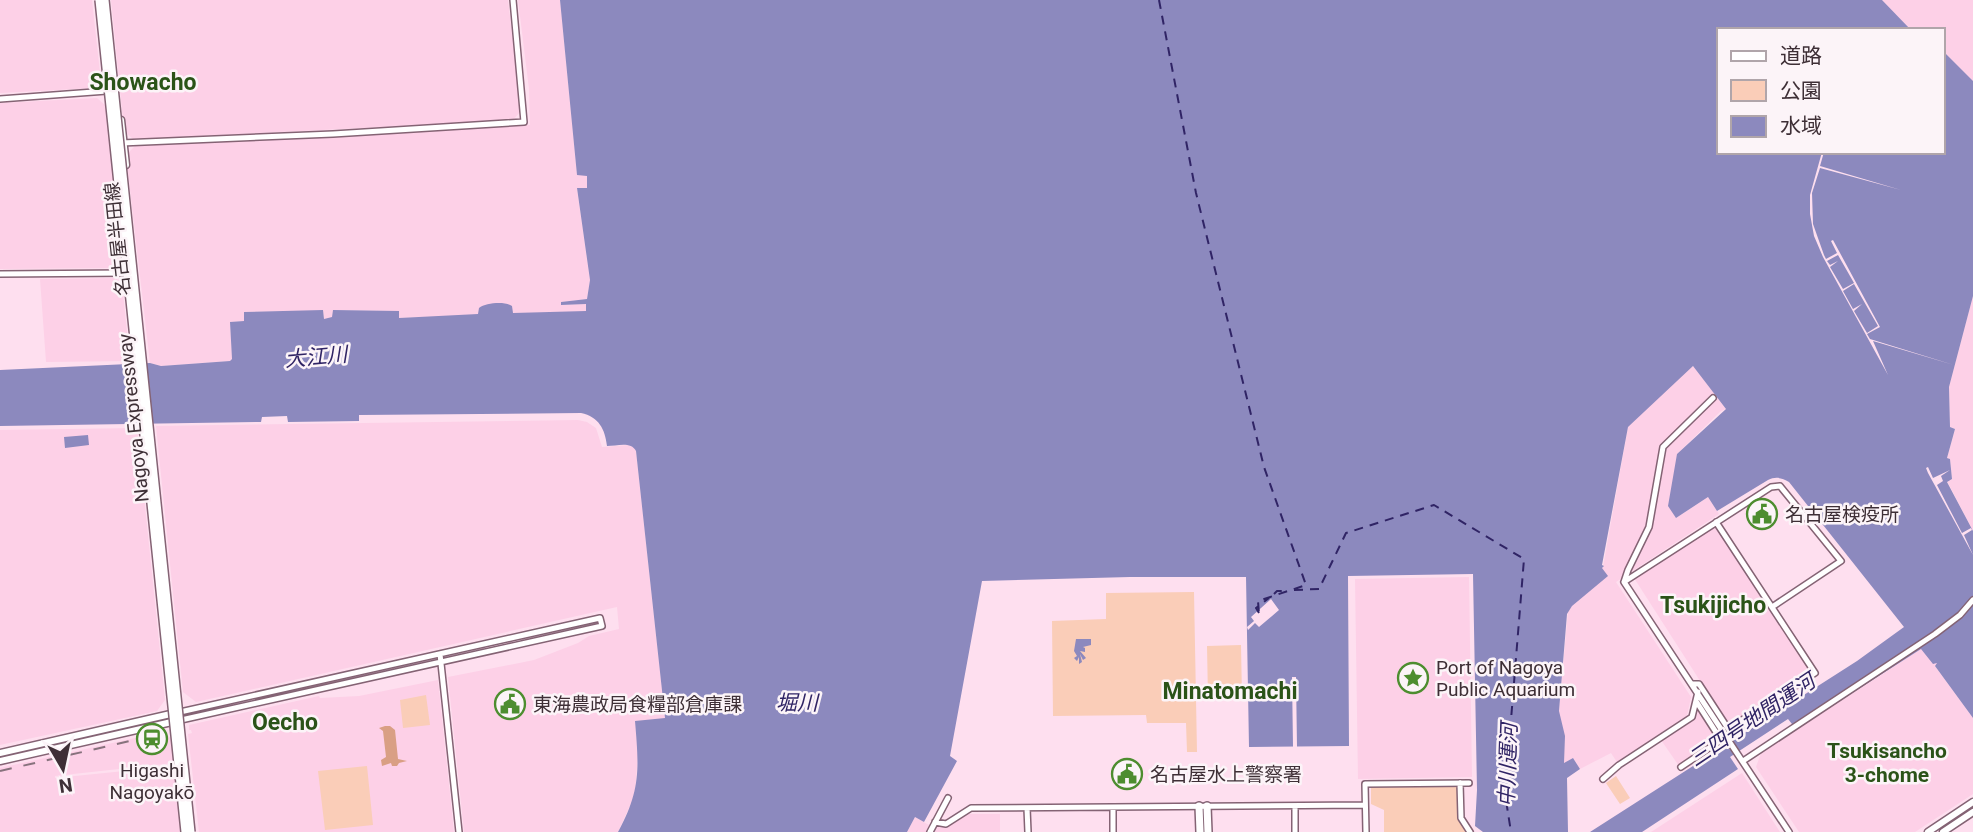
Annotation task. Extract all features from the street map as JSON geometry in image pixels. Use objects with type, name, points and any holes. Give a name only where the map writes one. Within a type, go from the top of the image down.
[{"type":"highway","name":"Nagoya Expressway","points":[[98,0],[189,832]]},
{"type":"highway","name":"Nagoya Expressway","points":[[106,0],[189,832]]},
{"type":"highway","points":[[1200,832],[1203,806]]},
{"type":"highway","points":[[1203,806],[1208,832]]},
{"type":"main road","name":"名古屋半田線","points":[[98,0],[159,595],[178,717]]},
{"type":"main road","name":"名古屋半田線","points":[[106,0],[123,143],[178,717]]},
{"type":"main road","points":[[178,717],[189,832]]},
{"type":"main road","points":[[0,753],[178,717]]},
{"type":"main road","points":[[0,761],[178,717]]},
{"type":"main road","points":[[1928,832],[1973,802]]},
{"type":"main road","points":[[1943,832],[1973,812]]},
{"type":"street","points":[[112,145],[333,135],[524,122],[513,0]]},
{"type":"street","points":[[0,99],[107,91]]},
{"type":"street","points":[[0,274],[125,272]]},
{"type":"street","points":[[1624,582],[1649,527],[1663,447],[1713,398]]},
{"type":"street","points":[[1624,582],[1771,487],[1780,486],[1842,561],[1772,607]]},
{"type":"street","points":[[1693,684],[1699,684],[1730,728],[1815,673],[1716,522]]},
{"type":"street","points":[[1624,582],[1789,832]]},
{"type":"street","points":[[1743,761],[1935,634],[1960,615],[1973,600]]},
{"type":"street","points":[[600,618],[602,626],[441,662],[178,717],[600,618]]},
{"type":"street","points":[[440,654],[459,832]]},
{"type":"street","points":[[1603,779],[1619,765],[1692,717],[1698,692]]},
{"type":"street","points":[[1681,767],[1721,740],[1696,701]]},
{"type":"street","points":[[1727,736],[1749,721],[1760,709]]},
{"type":"street","points":[[1460,783],[1461,818],[1469,832]]},
{"type":"street","points":[[1366,832],[1365,785],[1469,783]]},
{"type":"street","points":[[930,832],[948,798]]},
{"type":"street","points":[[935,822],[946,824],[971,808],[1366,805]]},
{"type":"street","points":[[1295,806],[1295,832]]},
{"type":"street","points":[[1112,807],[1113,832]]},
{"type":"street","points":[[1027,808],[1028,832]]},
{"type":"shaded area","points":[[0,0],[92,0],[101,81],[95,88],[0,93]]},
{"type":"shaded area","points":[[111,0],[508,0],[521,111],[512,121],[133,139],[124,131]]},
{"type":"shaded area","points":[[518,0],[560,0],[577,175],[587,175],[587,188],[577,189],[590,280],[587,299],[561,302],[562,305],[586,304],[586,312],[399,318],[398,311],[333,310],[332,317],[324,319],[323,311],[244,312],[244,321],[230,322],[230,361],[161,366],[150,363],[126,155],[135,146],[530,125],[529,89]]},
{"type":"shaded area","points":[[1882,0],[1973,0],[1973,81],[1945,53],[1945,28],[1909,28]]},
{"type":"shaded area","points":[[97,98],[106,106],[121,258],[113,268],[0,269],[0,103]]},
{"type":"shaded area","points":[[115,278],[122,283],[130,361],[46,362],[40,279]]},
{"type":"shaded area","points":[[1973,296],[1973,531],[1947,481],[1952,479],[1950,459],[1947,458],[1955,429],[1950,427],[1949,387]]},
{"type":"shaded area","points":[[1690,367],[1694,367],[1726,409],[1677,454],[1676,518],[1708,497],[1719,514],[1616,582],[1691,697],[1687,716],[1617,762],[1611,753],[1580,769],[1573,758],[1563,764],[1559,711],[1568,611],[1603,567],[1628,427]]},
{"type":"shaded area","points":[[578,420],[596,428],[602,447],[628,445],[636,451],[665,718],[638,754],[635,795],[618,832],[464,832],[448,677],[534,660],[589,636],[619,629],[617,607],[196,702],[183,692],[156,426]]},
{"type":"shaded area","points":[[137,428],[165,700],[157,711],[0,745],[0,430]]},
{"type":"shaded area","points":[[1715,525],[1811,672],[1729,726],[1634,578]]},
{"type":"shaded area","name":"Port of Nagoya Public Aquarium","points":[[1469,577],[1472,777],[1358,779],[1355,579]]},
{"type":"shaded area","points":[[1921,649],[1933,663],[1938,664],[1935,666],[1973,718],[1973,794],[1915,832],[1799,832],[1756,767],[1761,753]]},
{"type":"shaded area","points":[[438,680],[454,832],[199,832],[188,734],[192,733],[189,725],[319,696],[359,696]]},
{"type":"shaded area","points":[[1699,709],[1719,740],[1679,766],[1661,740],[1696,717]]},
{"type":"shaded area","points":[[385,726],[395,730],[398,759],[407,761],[397,766],[392,766],[391,763],[382,766],[381,760],[386,757],[383,731],[379,728]]},
{"type":"shaded area","points":[[162,732],[171,738],[174,763],[55,778],[174,766],[181,832],[0,832],[0,768]]},
{"type":"shaded area","points":[[1742,773],[1780,832],[1651,832]]},
{"type":"shaded area","points":[[968,814],[1000,814],[1000,832],[933,832],[937,827],[950,825]]},
{"type":"shaded area","points":[[915,817],[929,825],[926,832],[907,832]]},
{"type":"green space","points":[[1194,592],[1197,752],[1187,752],[1186,723],[1147,723],[1146,715],[1053,716],[1052,621],[1106,619],[1106,593]]},
{"type":"green space","points":[[1241,645],[1242,698],[1208,699],[1207,646]]},
{"type":"green space","points":[[426,695],[430,725],[403,728],[400,700]]},
{"type":"green space","points":[[367,766],[373,825],[325,830],[318,771]]},
{"type":"green space","points":[[1616,776],[1630,798],[1620,804],[1606,783]]},
{"type":"green space","points":[[1458,785],[1459,818],[1467,832],[1384,832],[1384,810],[1371,804],[1371,786]]},
{"type":"water","points":[[560,0],[1882,0],[1909,28],[1717,28],[1717,154],[1945,154],[1945,53],[1973,81],[1973,296],[1949,387],[1950,427],[1955,429],[1947,458],[1950,459],[1952,479],[1947,482],[1973,531],[1973,718],[1935,666],[1937,663],[1933,664],[1921,649],[1796,729],[1788,719],[1730,757],[1738,769],[1642,832],[1590,832],[1857,661],[1904,627],[1789,482],[1776,478],[1768,480],[1717,511],[1708,497],[1676,518],[1668,506],[1677,454],[1726,409],[1693,366],[1628,427],[1602,565],[1608,576],[1572,606],[1567,614],[1559,711],[1565,736],[1564,763],[1573,758],[1580,769],[1567,778],[1568,832],[1483,832],[1475,826],[1477,790],[1473,574],[1348,576],[1349,746],[1249,747],[1246,577],[982,581],[950,756],[957,761],[924,822],[915,817],[907,832],[618,832],[631,804],[637,778],[635,721],[665,718],[636,451],[627,445],[607,446],[603,429],[592,417],[581,413],[359,415],[359,421],[288,422],[287,416],[262,417],[261,422],[0,426],[0,370],[150,363],[161,366],[230,361],[230,322],[244,321],[244,312],[323,310],[324,319],[332,317],[333,310],[399,311],[399,318],[478,314],[482,306],[500,303],[512,306],[513,313],[586,311],[586,304],[561,305],[561,302],[587,299],[590,280],[577,188],[587,188],[587,176],[577,175]]},
{"type":"water","points":[[88,435],[89,445],[65,448],[64,437]]},
{"type":"water","points":[[1076,639],[1091,639],[1091,645],[1083,647],[1085,652],[1080,651],[1086,658],[1083,660],[1080,654],[1082,662],[1079,664],[1079,657],[1077,661],[1074,658],[1077,656],[1074,651]]},
{"type":"pier","points":[[1821,154],[1820,166],[1901,190],[1820,168],[1812,193],[1813,224],[1826,259],[1837,253],[1831,241],[1833,240],[1880,327],[1867,334],[1870,339],[1954,365],[1873,341],[1888,375],[1823,257],[1814,236],[1810,195]],"holes":[[[1838,255],[1854,283],[1843,289],[1830,267],[1838,261],[1830,265],[1827,261]],[[1854,284],[1878,326],[1867,333],[1854,311],[1862,304],[1853,309],[1843,291]]]},
{"type":"pier","points":[[1928,467],[1933,478],[1950,470],[1941,476],[1943,481],[1937,485],[1962,533],[1971,528],[1972,530],[1964,535],[1973,555],[1928,473]]},
{"type":"pier","points":[[1271,599],[1279,610],[1259,627],[1255,623],[1248,630],[1247,627],[1254,621],[1251,617]]},
{"type":"pier","points":[[1292,677],[1296,677],[1297,747],[1293,747]]},
{"type":"ferry route","points":[[1159,0],[1196,193],[1264,467],[1306,585],[1258,601],[1259,614]]},
{"type":"ferry route","points":[[1294,590],[1319,589],[1346,533],[1434,505],[1524,559],[1505,794],[1511,832]]},
{"type":"ferry route","points":[[1274,594],[1277,591],[1285,591]]},
{"type":"ferry route","points":[[1259,613],[1256,608],[1269,598]]},
{"type":"railway","points":[[0,771],[156,735]]},
{"type":"place","name":"名古屋検疫所","points":[[1762,514]]},
{"type":"place","name":"Port of Nagoya Public Aquarium","points":[[1413,678]]},
{"type":"place","name":"東海農政局食糧部倉庫課","points":[[510,704]]},
{"type":"place","name":"Higashi Nagoyakō","points":[[152,739]]},
{"type":"place","name":"名古屋水上警察署","points":[[1127,774]]},
{"type":"district","name":"Showacho","points":[[143,82]]},
{"type":"district","name":"Tsukijicho","points":[[1713,605]]},
{"type":"district","name":"Minatomachi","points":[[1230,691]]},
{"type":"district","name":"Oecho","points":[[285,722]]},
{"type":"district","name":"Tsukisancho 3-chome","points":[[1887,763]]},
{"type":"water label","name":"大江川","points":[[316,357]]},
{"type":"water label","name":"堀川","points":[[797,703]]},
{"type":"water label","name":"三四号地間運河","points":[[1752,720]]},
{"type":"water label","name":"中川運河","points":[[1508,765]]}]
